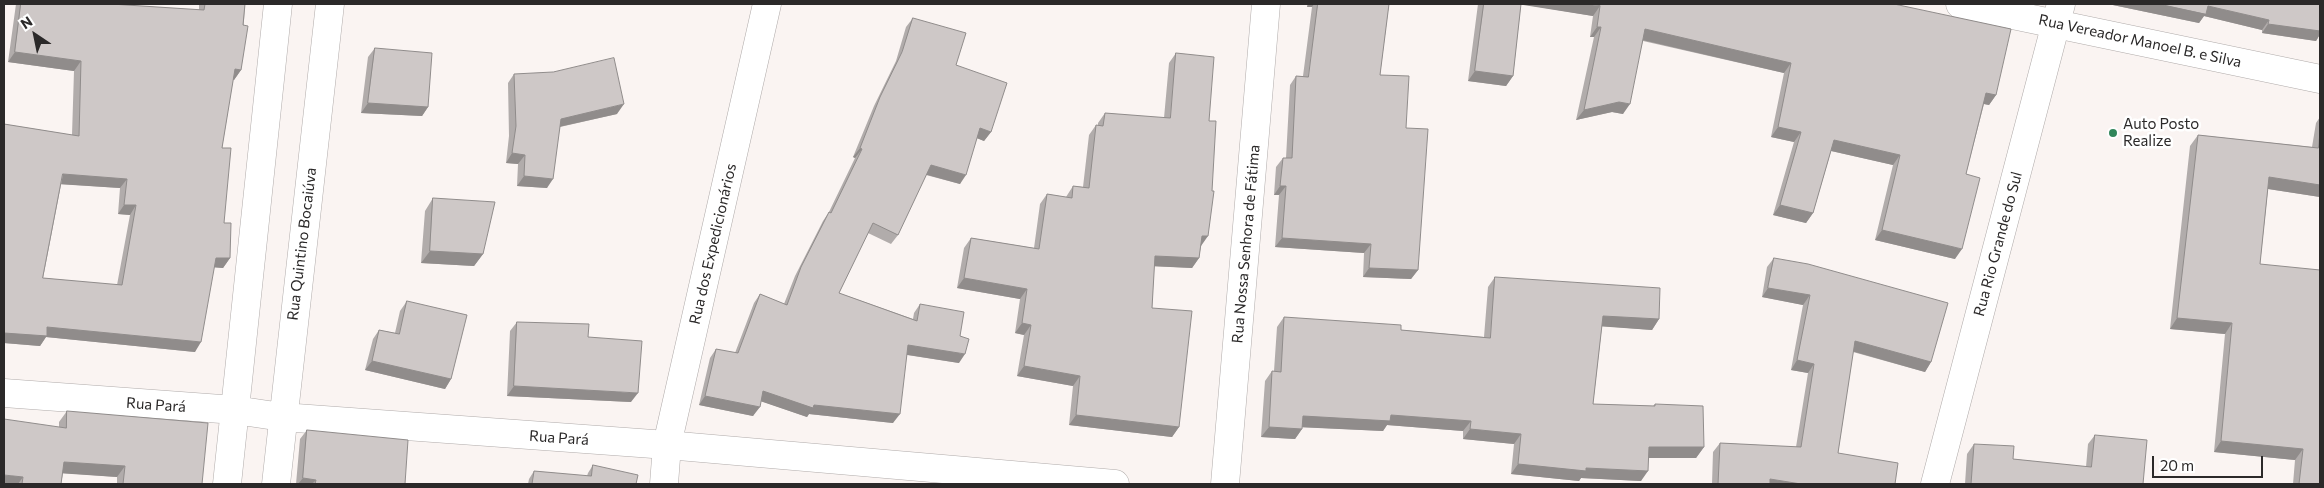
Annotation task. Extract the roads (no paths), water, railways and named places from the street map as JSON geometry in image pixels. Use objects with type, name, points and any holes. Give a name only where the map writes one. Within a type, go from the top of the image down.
[{"type":"street","points":[[227,484],[278,4]]},
{"type":"street","name":"Rua Quintino Bocaiúva","points":[[276,484],[282,417],[330,4]]},
{"type":"street","name":"Rua dos Expedicionários","points":[[664,484],[667,446],[767,4]]},
{"type":"street","name":"Rua Nossa Senhora de Fátima","points":[[1225,484],[1266,4]]},
{"type":"street","name":"Rua Vereador Manoel B. e Silva","points":[[1960,4],[2058,14],[2320,79]]},
{"type":"street","name":"Rua Rio Grande do Sul","points":[[1935,484],[2058,14]]},
{"type":"street","name":"Rua Pará","points":[[4,393],[235,410],[282,417],[667,446],[1115,484]]},
{"type":"place","name":"Auto Posto Realize","points":[[2113,133]]}]
